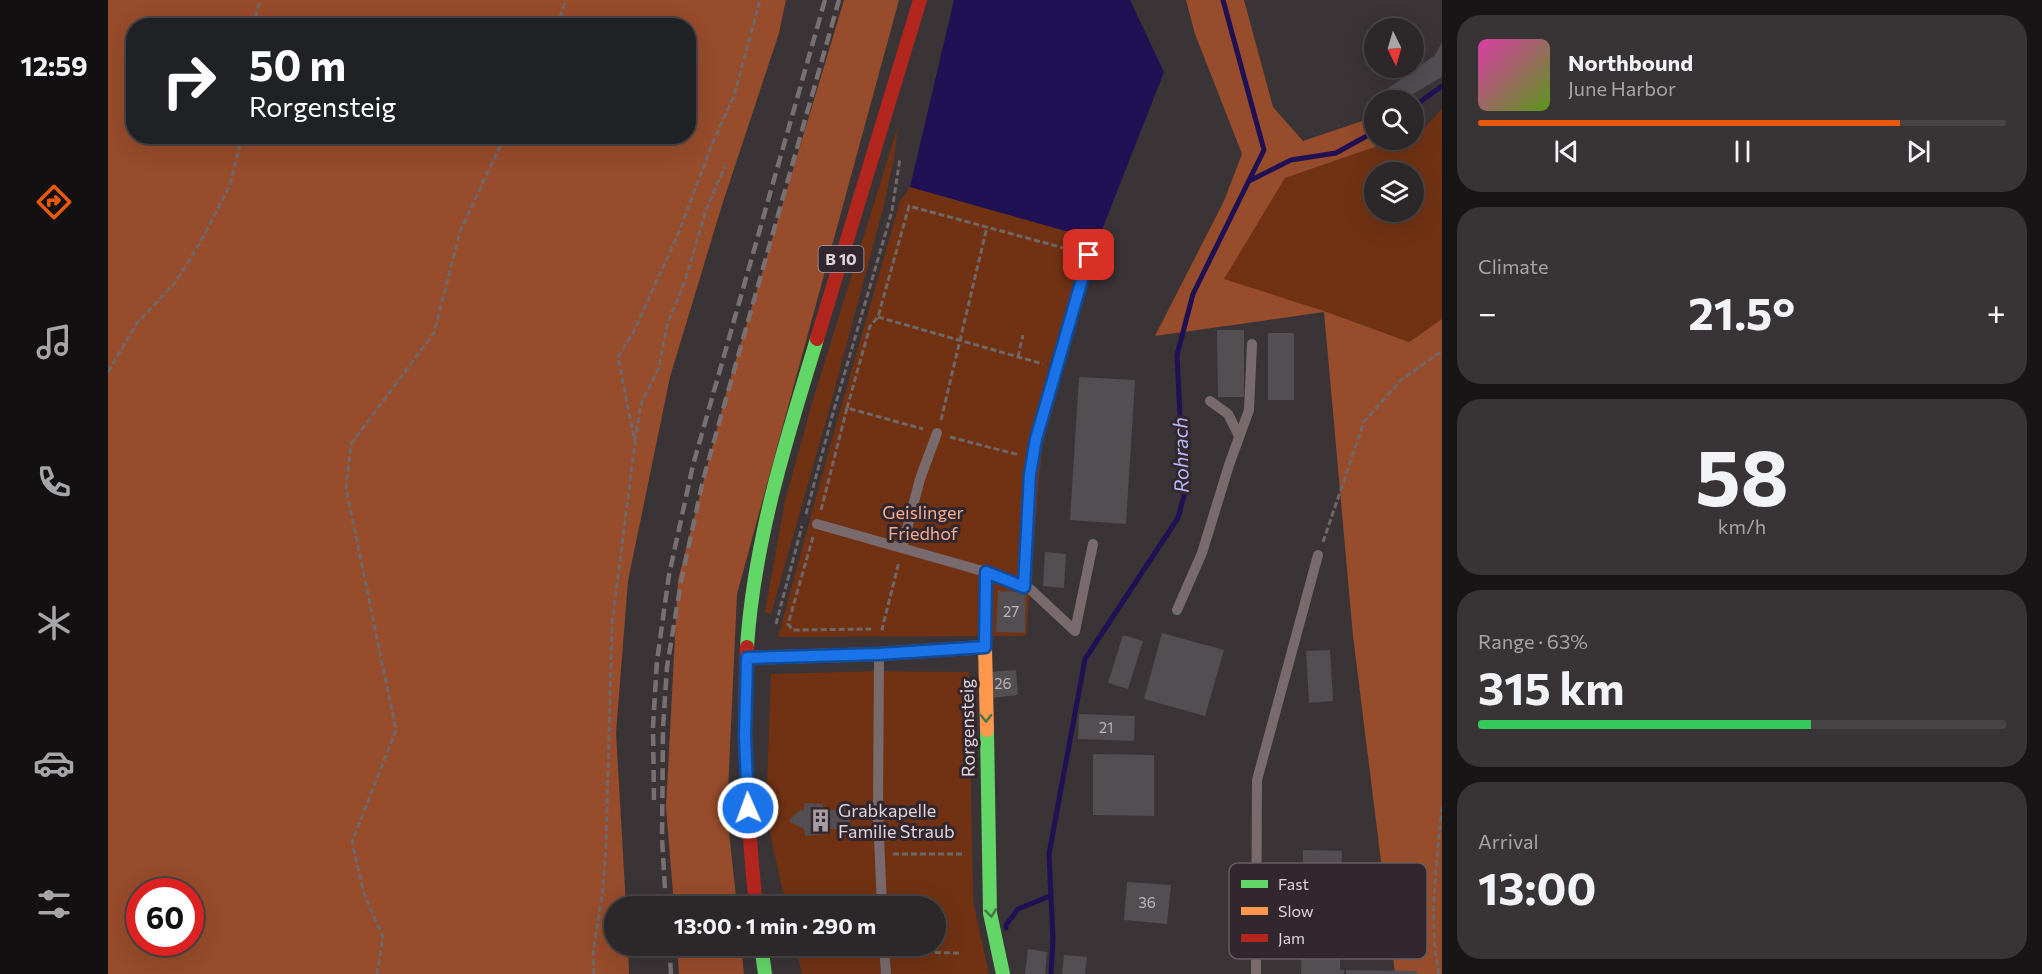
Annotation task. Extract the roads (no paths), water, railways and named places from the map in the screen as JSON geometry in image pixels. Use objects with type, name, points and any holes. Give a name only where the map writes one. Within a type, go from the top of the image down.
[{"type":"main road","name":"B 10","points":[[755,896],[746,772],[747,658],[752,599],[766,519],[800,396],[920,0]]},
{"type":"main road","points":[[747,658],[879,654],[985,647]]},
{"type":"main road","name":"Rorgensteig","points":[[985,647],[990,913],[1003,974]]},
{"type":"main road","points":[[763,956],[765,974]]},
{"type":"lane","points":[[1024,587],[1032,459],[1089,255]]},
{"type":"lane","points":[[1177,610],[1202,553],[1249,410],[1252,344]]},
{"type":"lane","points":[[1210,401],[1228,414],[1239,436]]},
{"type":"lane","points":[[902,548],[920,480],[938,434]]},
{"type":"lane","points":[[817,524],[986,572],[1030,589],[1075,631],[1093,544]]},
{"type":"lane","points":[[1257,863],[1257,780],[1318,555]]},
{"type":"lane","points":[[985,647],[986,572]]},
{"type":"lane","points":[[879,654],[877,671],[878,815],[882,896]]},
{"type":"lane","points":[[885,956],[886,974]]},
{"type":"lane","points":[[1256,959],[1256,974]]},
{"type":"waterway","name":"Rohrach","points":[[1051,974],[1053,939],[1049,854],[1085,659],[1178,518],[1184,496],[1177,355],[1193,294],[1264,150],[1223,0]]},
{"type":"waterway","points":[[1424,99],[1442,86]]},
{"type":"waterway","points":[[1249,181],[1291,160],[1336,153],[1364,138]]},
{"type":"waterway","points":[[1006,928],[1018,909],[1050,896]]},
{"type":"railway","points":[[654,800],[653,726],[657,661],[669,575],[693,465],[825,0]]},
{"type":"railway","points":[[665,896],[662,838],[663,728],[667,667],[681,582],[703,480],[839,0]]},
{"type":"railway","points":[[670,956],[671,974]]},
{"type":"place","name":"Grabkapelle Familie Straub","points":[[820,821]]},
{"type":"park label","name":"Geislinger Friedhof","points":[[923,523]]}]
